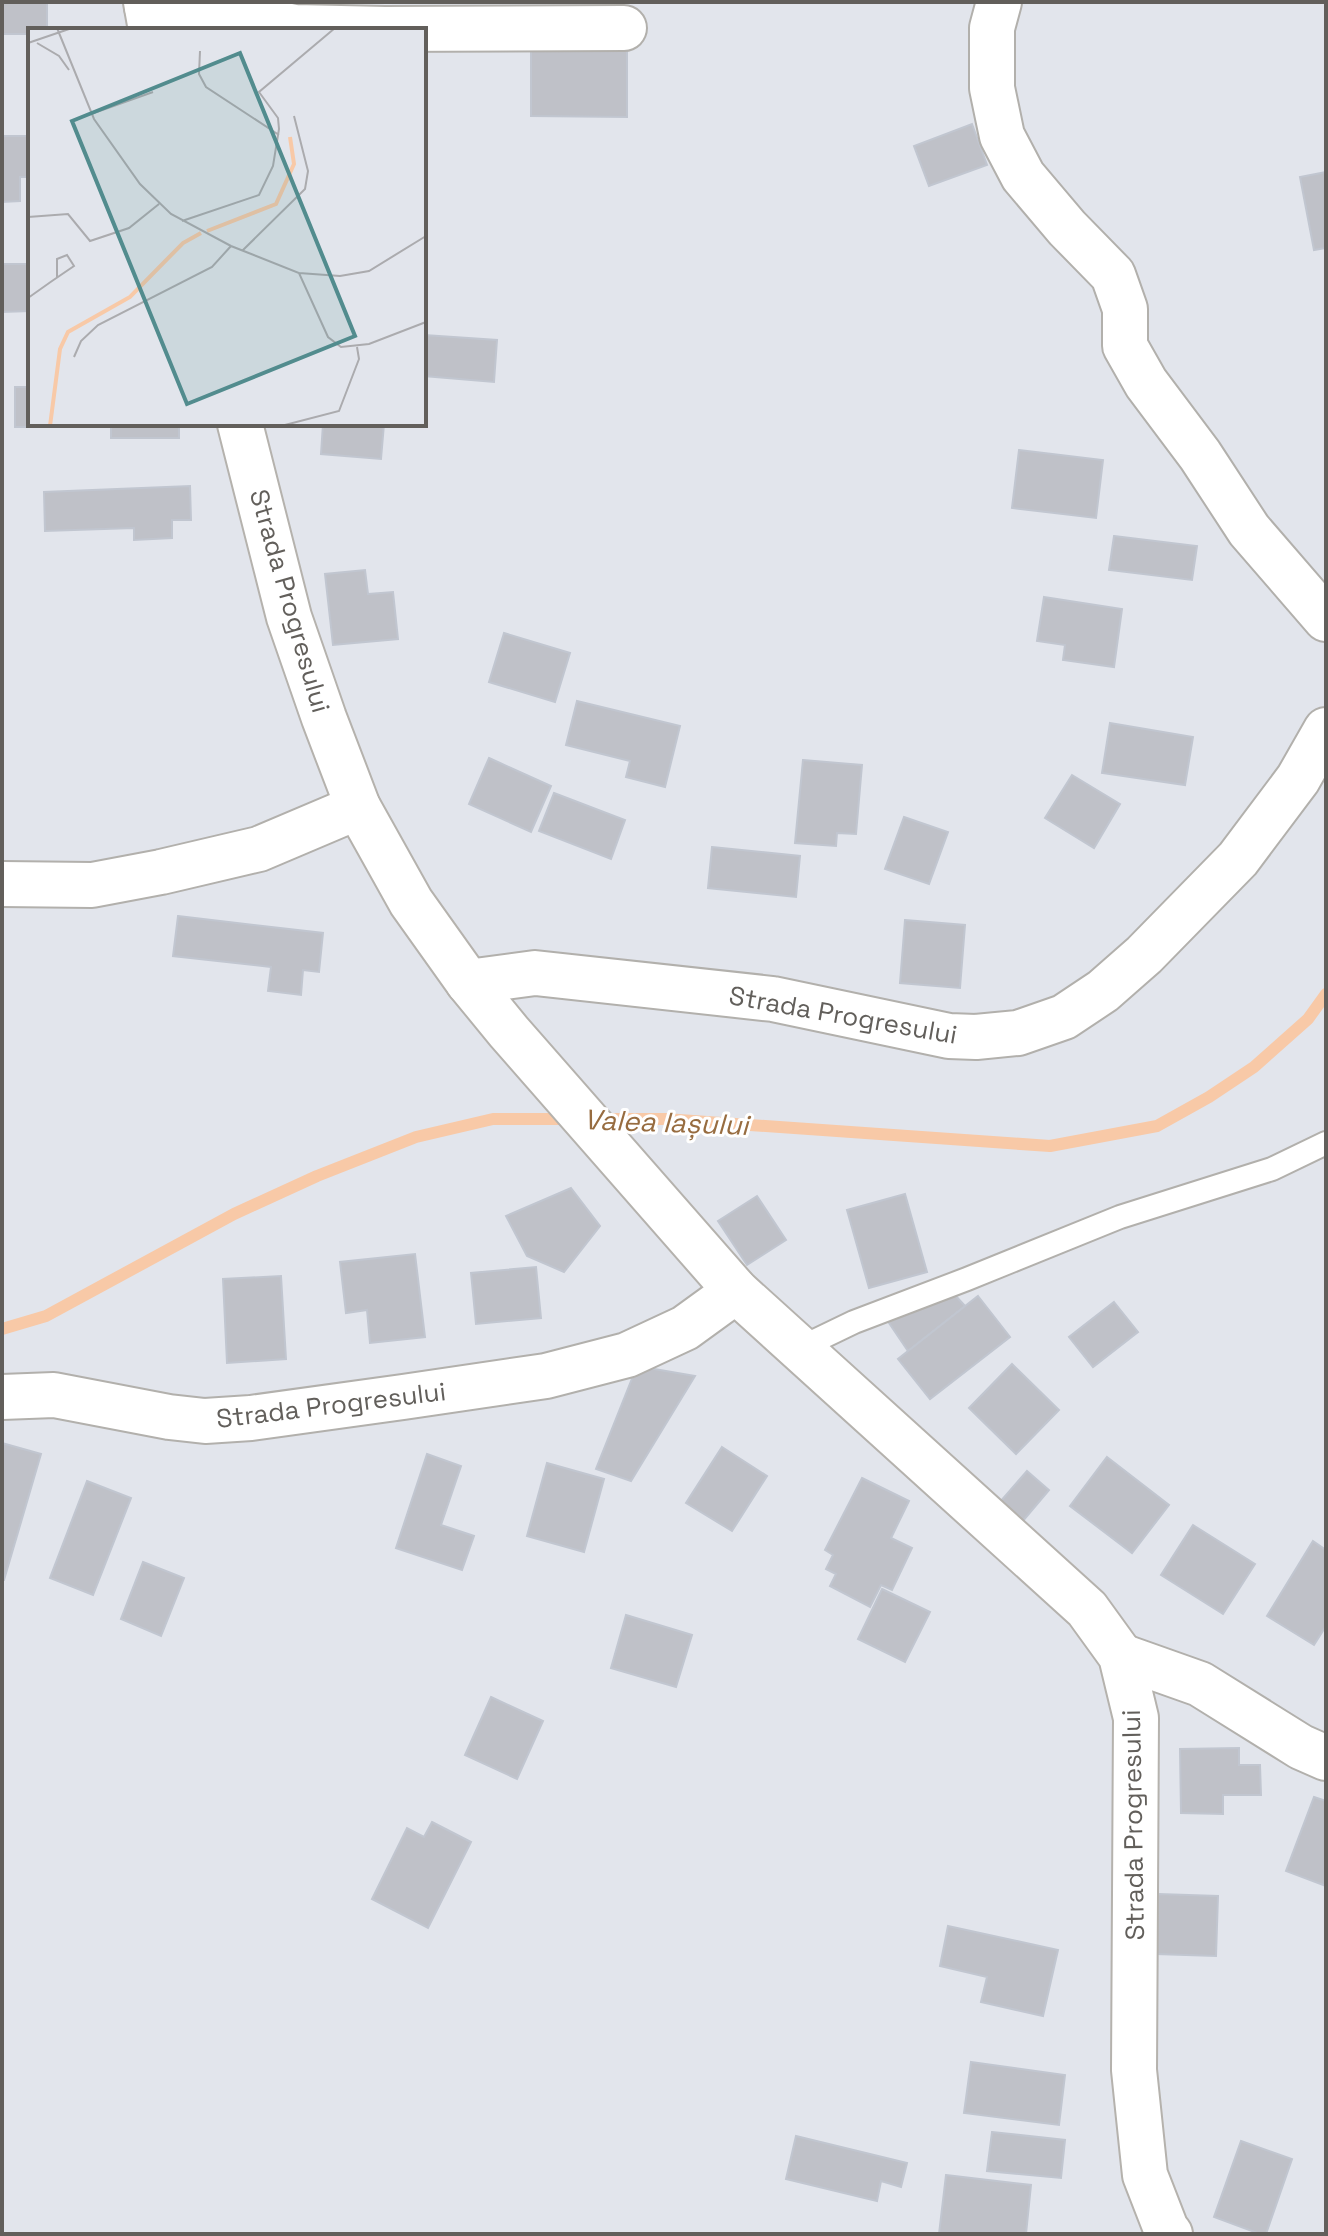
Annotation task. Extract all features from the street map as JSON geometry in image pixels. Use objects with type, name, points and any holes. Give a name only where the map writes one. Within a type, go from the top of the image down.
[{"type":"street","points":[[999,2],[992,28],[992,88],[1002,136],[1023,176],[1067,228],[1113,275],[1125,309],[1125,346],[1146,383],[1200,455],[1249,530],[1326,619]]},
{"type":"street","points":[[148,13],[226,13],[295,27],[340,28]]},
{"type":"street","points":[[426,29],[624,28]]},
{"type":"street","name":"Strada Progresului","points":[[241,426],[289,617],[358,807],[411,902],[468,982],[627,1169],[736,1291],[1087,1609],[1121,1656],[1136,1718],[1134,2070],[1145,2175],[1170,2234]]},
{"type":"street","name":"Strada Progresului","points":[[468,982],[535,973],[773,999],[949,1036],[1018,1033],[1064,1017],[1103,991],[1144,955],[1238,859],[1298,779],[1326,730]]},
{"type":"street","points":[[2,884],[92,885],[161,872],[259,849],[358,807]]},
{"type":"street","name":"Strada Progresului","points":[[2,1397],[54,1395],[205,1421],[251,1418],[403,1397],[546,1376],[627,1355],[685,1328],[736,1291]]},
{"type":"street","points":[[1121,1656],[1200,1684],[1301,1747],[1326,1758]]},
{"type":"lane","points":[[798,1349],[854,1322],[1120,1217],[1272,1169],[1326,1143]]},
{"type":"building","points":[[2,2],[47,2],[47,28],[28,28],[28,34],[2,34]]},
{"type":"building","points":[[531,50],[627,51],[627,117],[531,116]]},
{"type":"building","points":[[972,124],[987,165],[929,186],[914,146]]},
{"type":"building","points":[[2,136],[28,136],[28,177],[20,177],[20,201],[2,202]]},
{"type":"building","points":[[1326,172],[1326,248],[1314,250],[1300,177]]},
{"type":"building","points":[[2,264],[28,264],[28,311],[2,312]]},
{"type":"building","points":[[426,335],[497,340],[494,382],[426,376]]},
{"type":"building","points":[[15,387],[28,387],[28,426],[179,426],[179,438],[111,438],[111,427],[15,427]]},
{"type":"building","points":[[323,426],[384,426],[381,459],[321,454]]},
{"type":"building","points":[[1019,450],[1103,460],[1096,518],[1012,508]]},
{"type":"building","points":[[190,486],[191,520],[172,520],[172,538],[134,540],[134,528],[45,531],[44,492]]},
{"type":"building","points":[[1114,536],[1197,546],[1192,580],[1109,570]]},
{"type":"building","points":[[365,570],[368,594],[393,592],[398,639],[333,645],[325,574]]},
{"type":"building","points":[[1044,597],[1122,609],[1114,667],[1063,660],[1065,645],[1037,641]]},
{"type":"building","points":[[504,633],[570,653],[555,702],[489,682]]},
{"type":"building","points":[[577,701],[680,726],[665,787],[626,777],[630,761],[566,745]]},
{"type":"building","points":[[1110,723],[1193,737],[1185,785],[1102,773]]},
{"type":"building","points":[[489,758],[551,786],[531,832],[469,804]]},
{"type":"building","points":[[803,760],[862,765],[856,834],[837,833],[836,846],[795,843]]},
{"type":"building","points":[[1072,775],[1120,804],[1094,848],[1045,818]]},
{"type":"building","points":[[554,793],[625,820],[611,859],[539,831]]},
{"type":"building","points":[[904,817],[948,832],[929,884],[885,869]]},
{"type":"building","points":[[712,847],[800,856],[796,897],[708,888]]},
{"type":"building","points":[[178,916],[323,933],[319,972],[303,970],[301,995],[268,991],[271,967],[173,956]]},
{"type":"building","points":[[905,920],[965,925],[960,988],[900,983]]},
{"type":"building","points":[[571,1188],[600,1226],[564,1272],[527,1256],[506,1216]]},
{"type":"building","points":[[905,1194],[927,1272],[869,1288],[847,1210]]},
{"type":"building","points":[[757,1196],[786,1240],[747,1265],[718,1221]]},
{"type":"building","points":[[415,1254],[425,1337],[370,1343],[367,1310],[346,1313],[340,1262]]},
{"type":"building","points":[[536,1267],[541,1318],[476,1324],[471,1273]]},
{"type":"building","points":[[281,1276],[286,1359],[227,1363],[223,1279]]},
{"type":"building","points":[[953,1293],[965,1306],[908,1351],[887,1320]]},
{"type":"building","points":[[978,1296],[1010,1337],[930,1399],[898,1359]]},
{"type":"building","points":[[1114,1302],[1138,1332],[1093,1367],[1069,1337]]},
{"type":"building","points":[[1012,1364],[1059,1410],[1016,1454],[969,1408]]},
{"type":"building","points":[[637,1366],[695,1376],[631,1481],[596,1469]]},
{"type":"building","points":[[2,1443],[41,1454],[4,1580],[2,1580]]},
{"type":"building","points":[[722,1447],[767,1476],[732,1531],[686,1503]]},
{"type":"building","points":[[427,1454],[461,1466],[441,1525],[474,1536],[462,1570],[396,1548]]},
{"type":"building","points":[[1107,1457],[1169,1505],[1132,1553],[1070,1506]]},
{"type":"building","points":[[547,1463],[604,1479],[584,1552],[527,1536]]},
{"type":"building","points":[[1027,1471],[1049,1490],[1022,1522],[1000,1502]]},
{"type":"building","points":[[862,1478],[909,1501],[891,1538],[912,1548],[892,1590],[881,1585],[870,1607],[830,1586],[836,1574],[826,1569],[833,1555],[825,1550]]},
{"type":"building","points":[[87,1481],[131,1498],[93,1595],[50,1578]]},
{"type":"building","points":[[1193,1525],[1255,1564],[1223,1614],[1161,1575]]},
{"type":"building","points":[[1313,1541],[1326,1550],[1326,1626],[1314,1645],[1267,1616]]},
{"type":"building","points":[[143,1562],[184,1578],[161,1636],[121,1619]]},
{"type":"building","points":[[882,1589],[930,1612],[905,1662],[858,1639]]},
{"type":"building","points":[[626,1615],[692,1635],[676,1687],[611,1668]]},
{"type":"building","points":[[491,1697],[543,1721],[517,1779],[465,1755]]},
{"type":"building","points":[[1239,1748],[1239,1765],[1260,1765],[1261,1795],[1223,1795],[1223,1814],[1181,1813],[1180,1749]]},
{"type":"building","points":[[1314,1797],[1326,1801],[1326,1886],[1286,1871]]},
{"type":"building","points":[[432,1822],[471,1842],[428,1928],[372,1899],[407,1828],[424,1837]]},
{"type":"building","points":[[1158,1894],[1218,1896],[1216,1956],[1156,1954]]},
{"type":"building","points":[[948,1926],[1058,1950],[1043,2016],[981,2002],[987,1977],[940,1966]]},
{"type":"building","points":[[971,2062],[1065,2075],[1059,2125],[964,2113]]},
{"type":"building","points":[[992,2132],[1065,2140],[1061,2178],[987,2171]]},
{"type":"building","points":[[796,2136],[907,2163],[901,2187],[881,2181],[877,2201],[786,2179]]},
{"type":"building","points":[[1241,2141],[1292,2159],[1266,2234],[1214,2217]]},
{"type":"building","points":[[946,2175],[1031,2185],[1026,2234],[939,2234]]},
{"type":"waterway","name":"Valea Iașului","points":[[600,1119],[665,1119],[1050,1146],[1157,1126],[1254,1067],[1308,1019],[1326,994]]},
{"type":"waterway","name":"Valea Iașului","points":[[2,1329],[46,1316],[234,1214],[317,1176],[416,1137],[493,1119],[569,1119]]}]
